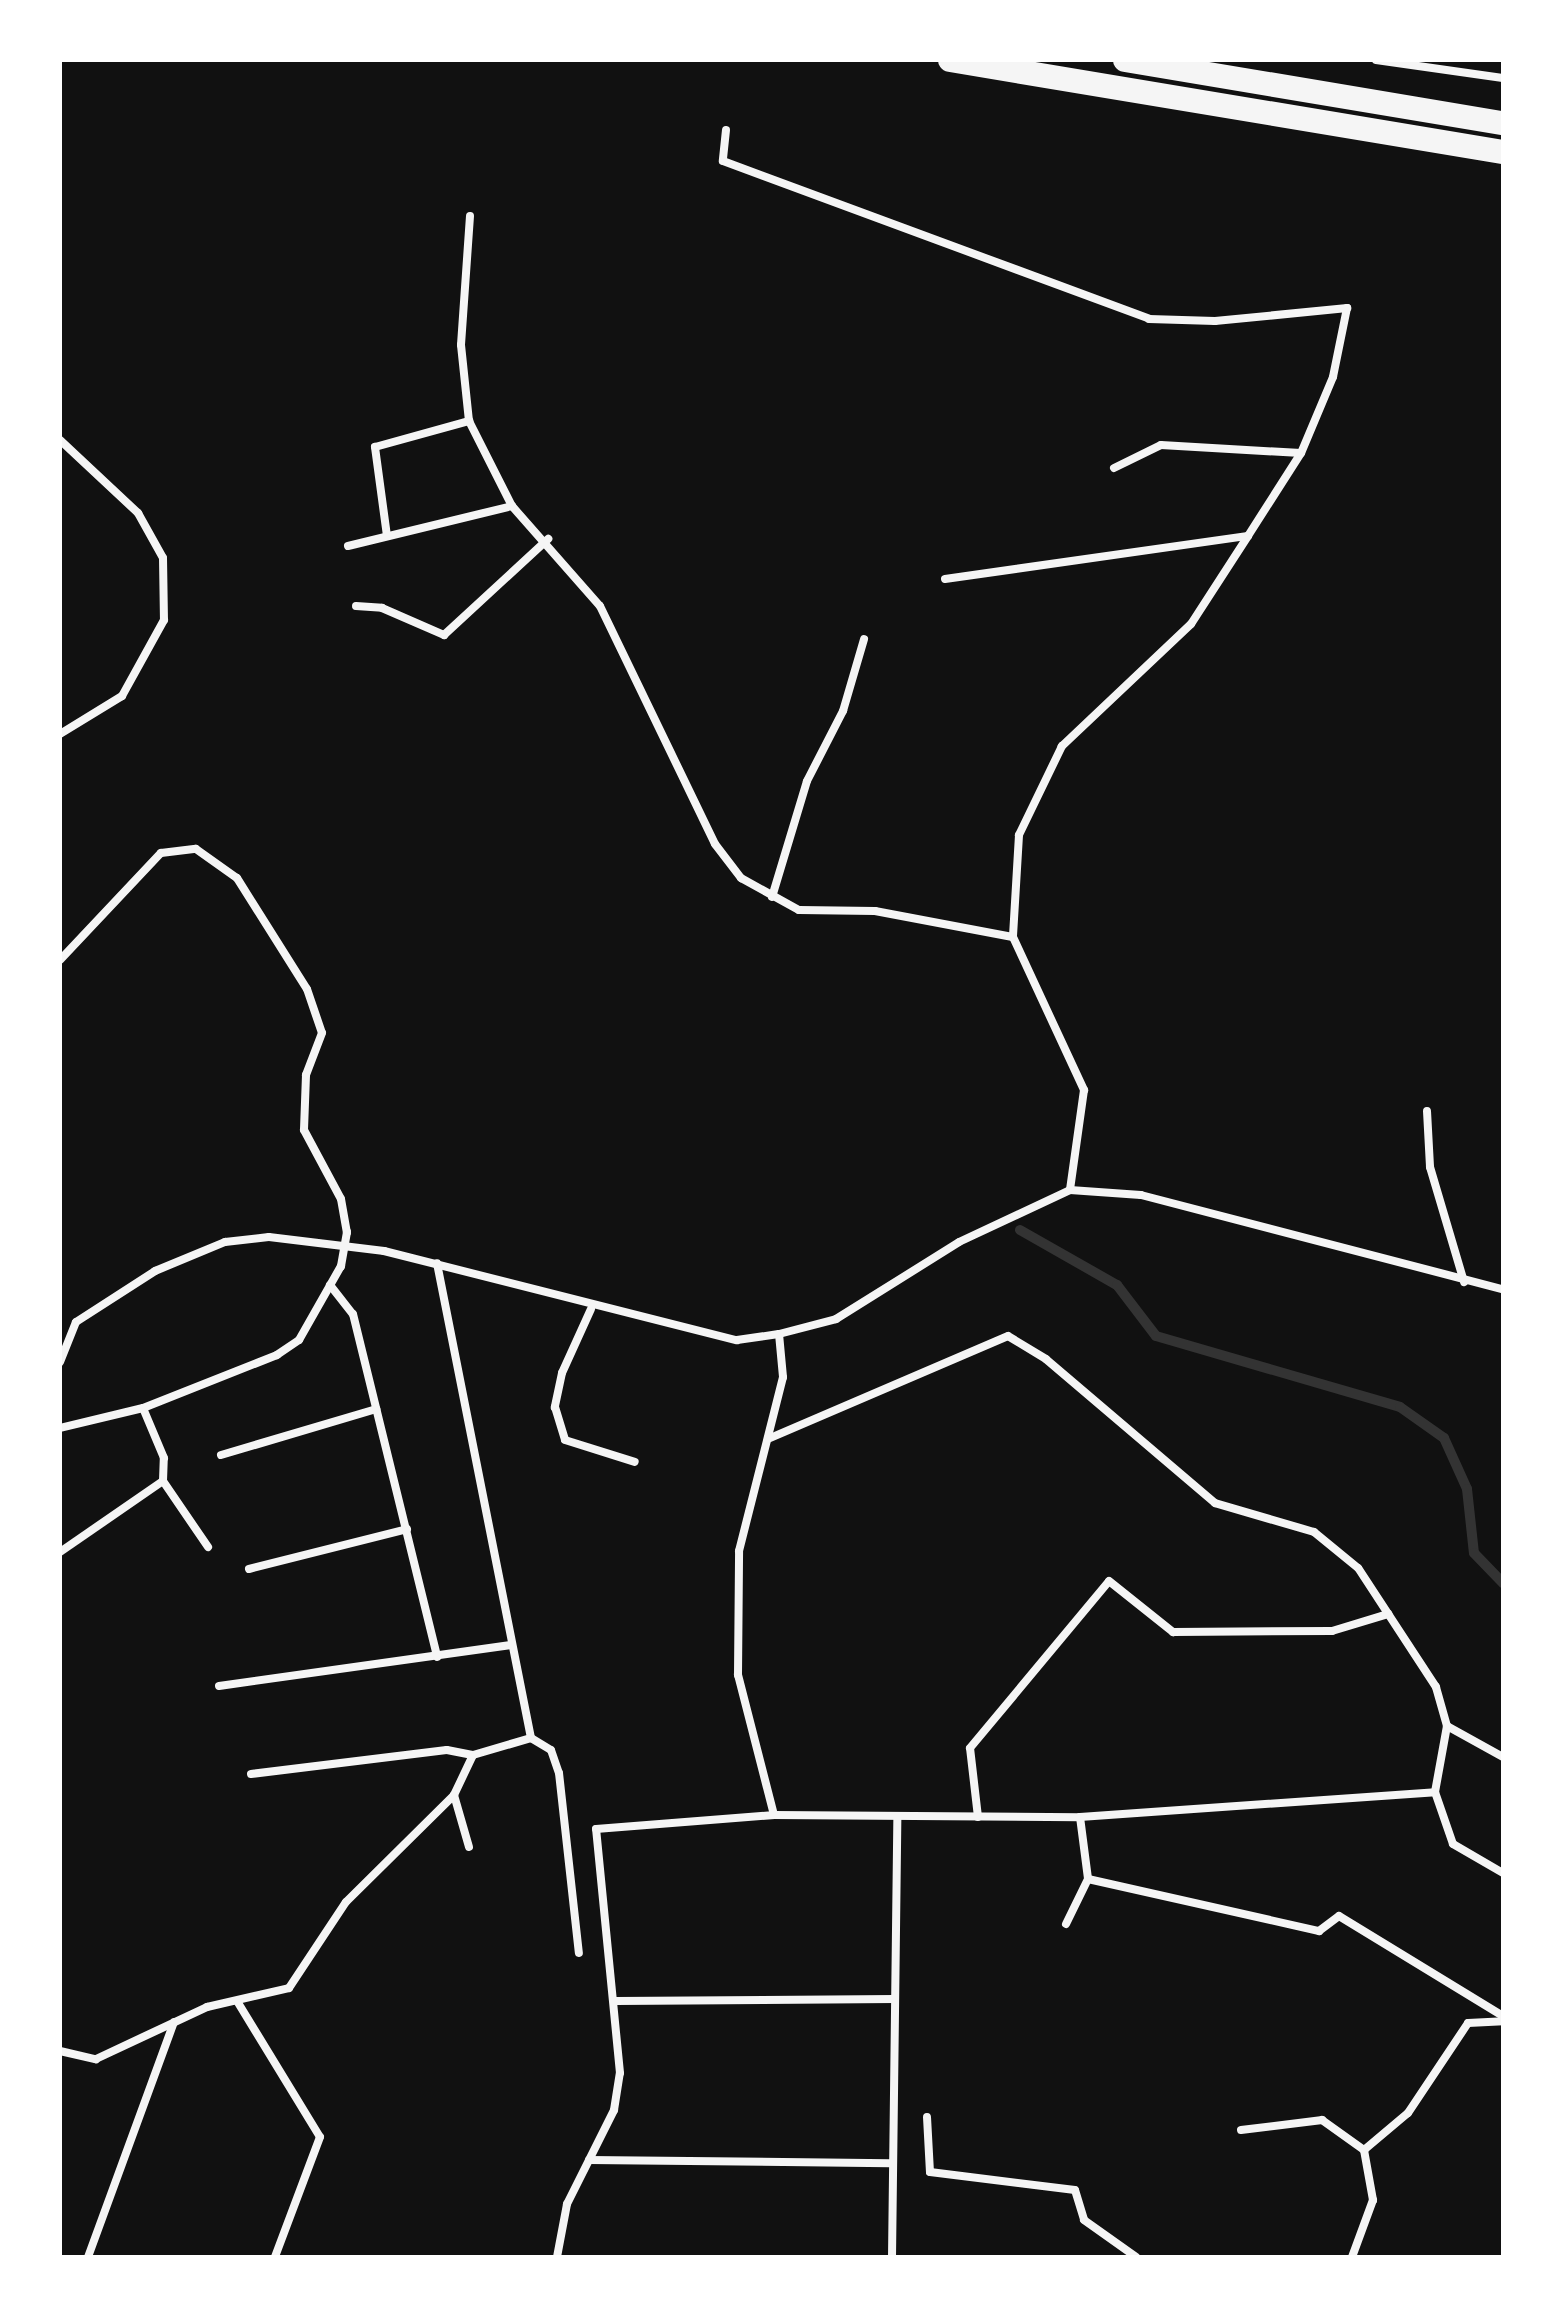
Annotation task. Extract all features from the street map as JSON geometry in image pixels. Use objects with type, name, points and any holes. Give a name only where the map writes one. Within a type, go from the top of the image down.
[{"type":"highway","points":[[950,60],[1503,152]]},
{"type":"highway","points":[[1125,60],[1503,123]]},
{"type":"street","points":[[1376,60],[1503,78]]},
{"type":"street","points":[[726,130],[723,161],[1149,319],[1215,321],[1347,308],[1333,377],[1301,453],[1191,624],[1062,746],[1019,835],[1013,937],[1084,1090],[1070,1190]]},
{"type":"street","points":[[470,216],[461,345],[469,421],[512,506],[548,539],[600,606],[715,844],[741,878],[799,910],[875,911],[1013,937]]},
{"type":"street","points":[[387,536],[375,447],[469,421]]},
{"type":"street","points":[[60,440],[138,513],[163,558],[164,620],[122,696],[60,734]]},
{"type":"street","points":[[1114,468],[1161,445],[1301,453]]},
{"type":"street","points":[[348,546],[512,506]]},
{"type":"street","points":[[945,579],[1248,536]]},
{"type":"street","points":[[356,606],[382,608],[444,635],[548,539]]},
{"type":"street","points":[[772,897],[807,781],[843,711],[864,639]]},
{"type":"street","points":[[60,960],[161,853],[196,849],[237,878],[307,989],[322,1033],[306,1075],[304,1130],[341,1199],[347,1232],[341,1266],[299,1340],[277,1355],[143,1408],[60,1428]]},
{"type":"street","points":[[1427,1111],[1430,1167],[1464,1282]]},
{"type":"street","points":[[60,1362],[76,1322],[102,1303],[225,1242],[269,1237],[437,1263],[591,1309],[737,1340],[779,1334],[836,1319],[959,1242],[1070,1190],[1141,1195],[1464,1282],[1503,1289]]},
{"type":"street","points":[[437,1263],[531,1738],[551,1750],[559,1773],[579,1953]]},
{"type":"street","points":[[330,1285],[353,1314],[437,1657]]},
{"type":"street","points":[[591,1309],[562,1373],[555,1407],[565,1440],[635,1462]]},
{"type":"street","points":[[774,1815],[738,1675],[739,1551],[783,1377],[779,1334]]},
{"type":"street","points":[[768,1439],[1008,1336],[1046,1359],[1215,1503],[1314,1532],[1358,1568],[1436,1687],[1447,1726],[1435,1792],[1453,1844],[1503,1873]]},
{"type":"street","points":[[143,1408],[164,1458],[163,1481],[208,1547]]},
{"type":"street","points":[[221,1455],[376,1409]]},
{"type":"street","points":[[60,1552],[163,1481]]},
{"type":"street","points":[[249,1569],[407,1529]]},
{"type":"street","points":[[978,1817],[970,1748],[1109,1581],[1173,1632],[1332,1631],[1388,1614]]},
{"type":"street","points":[[219,1686],[511,1645]]},
{"type":"street","points":[[1447,1726],[1503,1757]]},
{"type":"street","points":[[251,1774],[447,1750],[473,1755],[531,1738]]},
{"type":"street","points":[[60,2051],[96,2059],[174,2022],[289,1988],[346,1902],[454,1795],[473,1755]]},
{"type":"street","points":[[557,2257],[567,2204],[616,2098],[616,2001],[596,1829],[774,1815],[897,1819],[1080,1817],[1435,1792]]},
{"type":"street","points":[[454,1795],[469,1847]]},
{"type":"street","points":[[1066,1924],[1088,1879],[1080,1817]]},
{"type":"street","points":[[892,2257],[890,2163],[897,1819]]},
{"type":"street","points":[[1088,1879],[1319,1931],[1339,1916],[1503,2019]]},
{"type":"street","points":[[616,2001],[895,1999]]},
{"type":"street","points":[[237,2001],[320,2137],[275,2257]]},
{"type":"street","points":[[1364,2150],[1408,2113],[1468,2023],[1503,2019]]},
{"type":"street","points":[[88,2257],[174,2022]]},
{"type":"street","points":[[927,2117],[930,2172],[1075,2190],[1084,2220],[1136,2257]]},
{"type":"street","points":[[1241,2130],[1322,2120],[1364,2150],[1373,2200],[1352,2257]]},
{"type":"street","points":[[589,2160],[890,2163]]},
{"type":"waterway","points":[[1020,1230],[1117,1285],[1156,1336],[1400,1407],[1444,1438],[1467,1489],[1474,1553],[1503,1583]]}]
